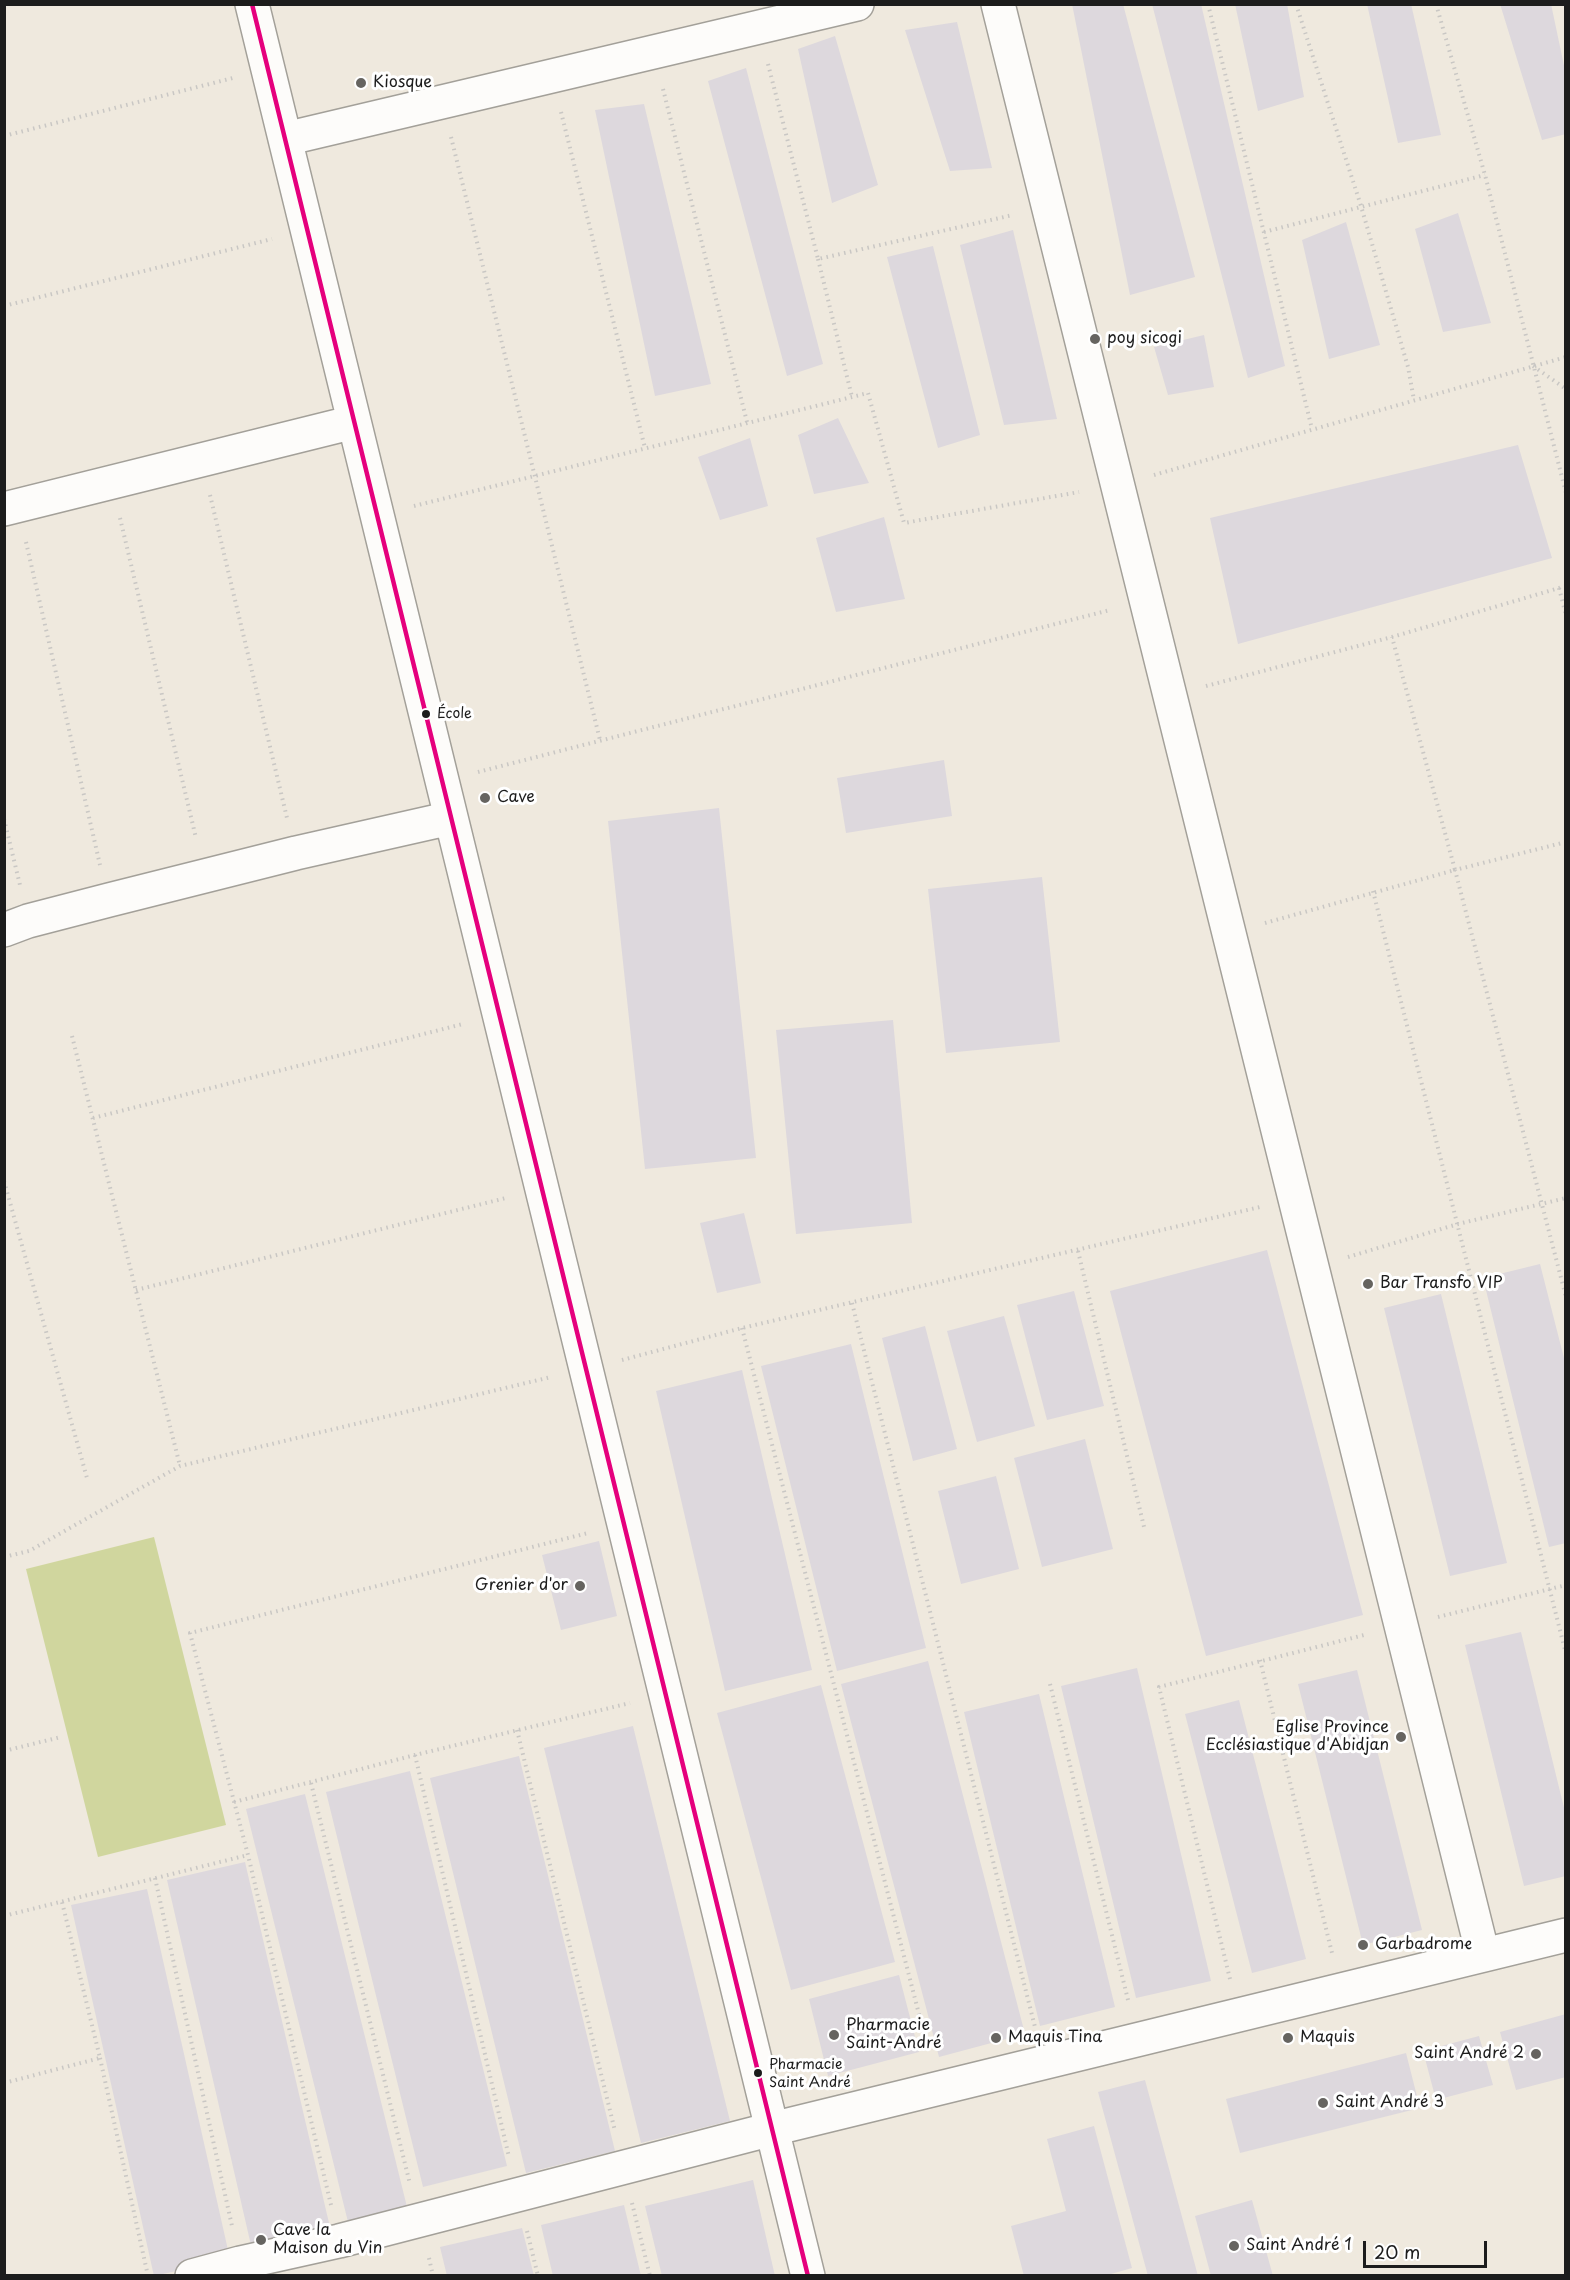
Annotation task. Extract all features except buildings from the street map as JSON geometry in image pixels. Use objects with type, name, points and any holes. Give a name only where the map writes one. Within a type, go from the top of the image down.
[{"type":"street","points":[[252,4],[808,2276]]},
{"type":"street","points":[[285,139],[857,4]]},
{"type":"street","points":[[998,4],[1484,1956]]},
{"type":"street","points":[[11,508],[354,422]]},
{"type":"street","points":[[16,925],[296,853],[451,818]]},
{"type":"street","points":[[192,2276],[420,2221],[623,2166],[772,2129],[1566,1935]]},
{"type":"path","points":[[1208,4],[1312,429]]},
{"type":"path","points":[[1296,4],[1361,206],[1408,367],[1414,400]]},
{"type":"path","points":[[1436,4],[1485,175],[1566,493]]},
{"type":"path","points":[[759,27],[852,397]]},
{"type":"path","points":[[654,52],[747,423]]},
{"type":"path","points":[[4,136],[268,69]]},
{"type":"path","points":[[552,76],[645,448]]},
{"type":"path","points":[[443,102],[600,740]]},
{"type":"path","points":[[1264,232],[1485,175]]},
{"type":"path","points":[[818,259],[1049,207]]},
{"type":"path","points":[[4,306],[308,230]]},
{"type":"path","points":[[378,516],[533,475],[868,393],[903,524],[1118,485],[1566,357]]},
{"type":"path","points":[[1533,366],[1566,389]]},
{"type":"path","points":[[202,459],[296,853]]},
{"type":"path","points":[[112,483],[205,876]]},
{"type":"path","points":[[11,508],[109,900]]},
{"type":"path","points":[[1171,695],[1392,637],[1566,586]]},
{"type":"path","points":[[1559,588],[1566,615]]},
{"type":"path","points":[[442,782],[1147,601]]},
{"type":"path","points":[[1392,637],[1566,1297]]},
{"type":"path","points":[[4,819],[16,925]]},
{"type":"path","points":[[1229,933],[1373,891],[1566,842]]},
{"type":"path","points":[[1373,891],[1566,1654]]},
{"type":"path","points":[[93,1118],[499,1015]]},
{"type":"path","points":[[72,1036],[180,1466]]},
{"type":"path","points":[[4,1181],[87,1478]]},
{"type":"path","points":[[136,1290],[542,1189]]},
{"type":"path","points":[[4,1557],[29,1551],[180,1466],[586,1369],[742,1328],[1078,1251],[1295,1198]]},
{"type":"path","points":[[1313,1268],[1458,1224],[1566,1198]]},
{"type":"path","points":[[1078,1251],[1146,1531]]},
{"type":"path","points":[[852,1303],[1044,2062]]},
{"type":"path","points":[[742,1328],[938,2089]]},
{"type":"path","points":[[339,2241],[248,1855],[190,1633],[624,1524]]},
{"type":"path","points":[[1260,1660],[1341,1990]]},
{"type":"path","points":[[1050,1684],[1138,2040]]},
{"type":"path","points":[[1159,1687],[1239,2015]]},
{"type":"path","points":[[234,1802],[415,1755],[666,1695]]},
{"type":"path","points":[[517,1730],[650,2276]]},
{"type":"path","points":[[4,1751],[61,1737]]},
{"type":"path","points":[[415,1755],[538,2276]]},
{"type":"path","points":[[311,1783],[420,2221]]},
{"type":"path","points":[[4,1916],[248,1855]]},
{"type":"path","points":[[155,1878],[240,2263]]},
{"type":"path","points":[[62,1902],[100,2058],[148,2276]]},
{"type":"path","points":[[4,2083],[100,2058]]},
{"type":"green space","points":[[154,1537],[226,1825],[98,1857],[26,1569]]},
{"type":"transit line","points":[[252,4],[808,2276]]},
{"type":"place","name":"Kiosque","points":[[361,83]]},
{"type":"place","name":"poy sicogi","points":[[1095,339]]},
{"type":"place","name":"École","points":[[426,714]]},
{"type":"place","name":"Cave","points":[[485,798]]},
{"type":"place","name":"Bar Transfo VIP","points":[[1368,1284]]},
{"type":"place","name":"Grenier d'or","points":[[580,1586]]},
{"type":"place","name":"Eglise Province Ecclésiastique d'Abidjan","points":[[1401,1737]]},
{"type":"place","name":"Garbadrome","points":[[1363,1945]]},
{"type":"place","name":"Pharmacie Saint-André","points":[[834,2035]]},
{"type":"place","name":"Maquis Tina","points":[[996,2038]]},
{"type":"place","name":"Maquis","points":[[1288,2038]]},
{"type":"place","name":"Saint André 2","points":[[1536,2054]]},
{"type":"place","name":"Pharmacie Saint André","points":[[758,2073]]},
{"type":"place","name":"Saint André 3","points":[[1323,2103]]},
{"type":"place","name":"Cave la Maison du Vin","points":[[261,2240]]},
{"type":"place","name":"Saint André 1","points":[[1234,2246]]}]
